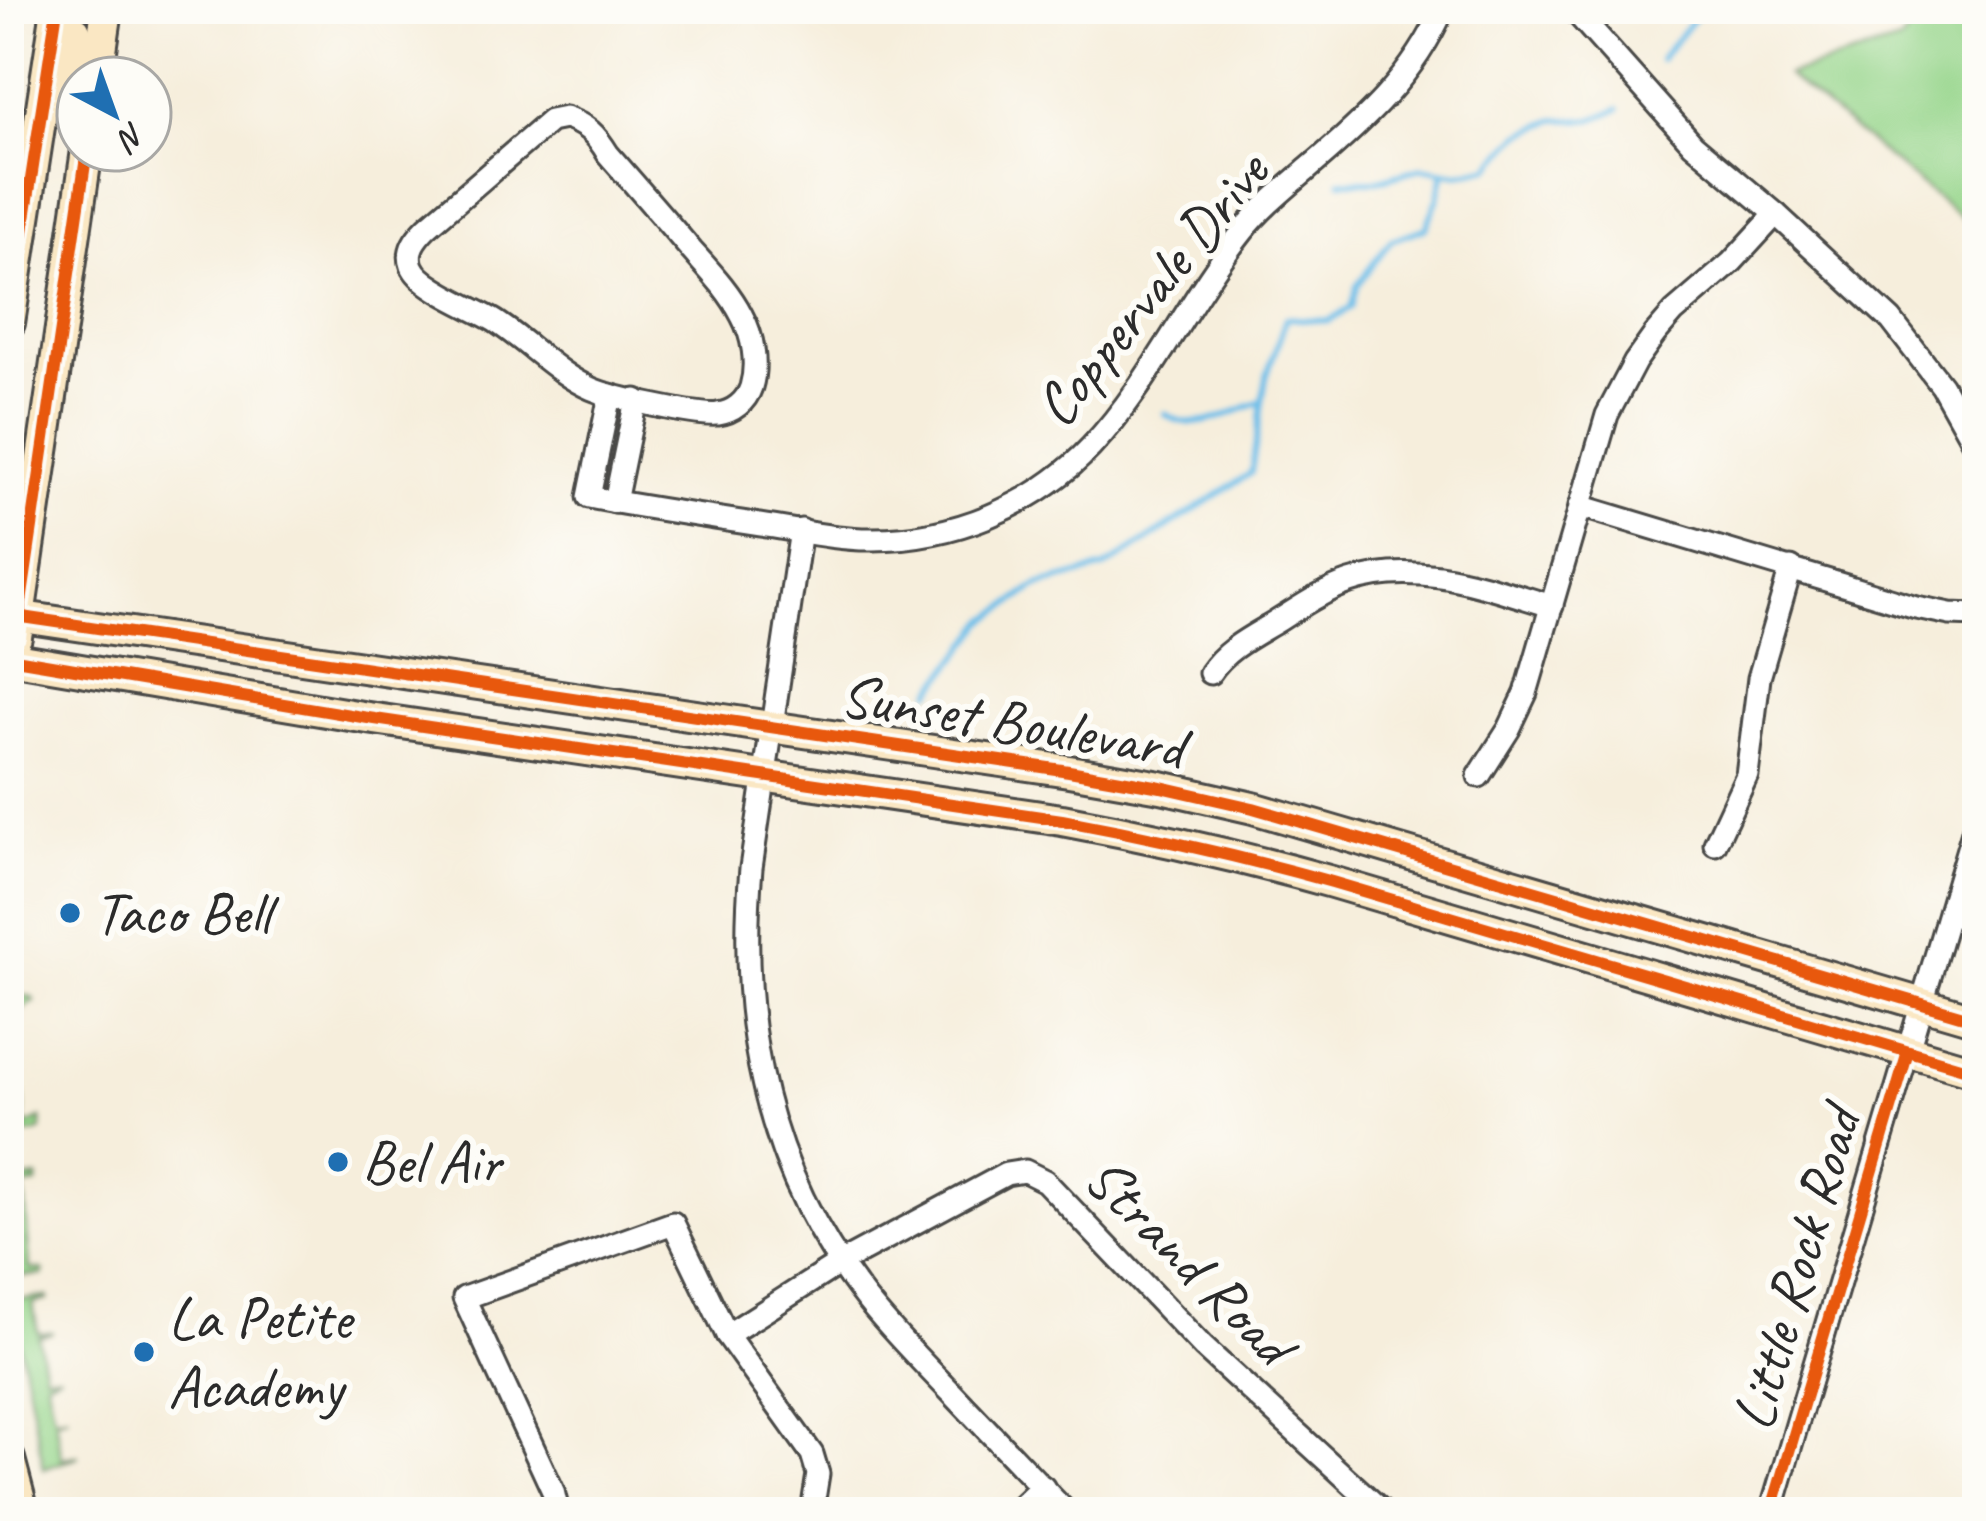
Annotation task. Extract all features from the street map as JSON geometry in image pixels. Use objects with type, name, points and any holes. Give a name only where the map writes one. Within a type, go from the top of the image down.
[{"type":"main road","points":[[100,54],[107,9]]},
{"type":"main road","points":[[9,323],[56,16],[75,31],[79,54]]},
{"type":"main road","points":[[10,664],[83,174]]},
{"type":"main road","name":"Sunset Boulevard","points":[[14,616],[1161,788],[1253,808],[1977,1020]]},
{"type":"main road","name":"Sunset Boulevard","points":[[10,664],[1062,820],[1240,856],[1977,1072]]},
{"type":"main road","points":[[9,1459],[22,1512]]},
{"type":"street","name":"Coppervale Drive","points":[[598,452],[589,497],[866,539],[931,533],[974,522],[1035,494],[1092,446],[1244,230],[1397,86],[1443,9]]},
{"type":"street","points":[[1573,9],[1694,144],[1891,320],[1974,436]]},
{"type":"street","points":[[565,118],[584,124],[596,135],[735,303],[750,333],[752,386],[734,409],[712,415],[636,400],[592,389],[572,377],[512,332],[434,288],[410,263],[416,237],[550,121],[565,118]]},
{"type":"street","points":[[1479,776],[1526,693],[1607,415],[1635,362],[1664,322],[1776,214]]},
{"type":"street","points":[[610,395],[598,452],[624,457]]},
{"type":"street","points":[[615,502],[636,400]]},
{"type":"street","points":[[1580,506],[1916,608],[1977,615]]},
{"type":"street","points":[[800,530],[746,922],[752,1037],[774,1127],[804,1198],[864,1297],[1066,1512]]},
{"type":"street","points":[[1715,844],[1747,775],[1759,678],[1791,568]]},
{"type":"street","points":[[1210,673],[1235,646],[1305,603],[1375,575],[1451,578],[1552,606]]},
{"type":"street","name":"Little Rock Road","points":[[1771,1512],[1977,818]]},
{"type":"street","name":"Strand Road","points":[[727,1335],[840,1263],[1006,1174],[1025,1171],[1045,1180],[1203,1347],[1383,1512]]},
{"type":"street","points":[[558,1512],[547,1476],[464,1298],[673,1223],[727,1335],[812,1454],[818,1474],[812,1512]]},
{"type":"street","points":[[1017,1512],[1042,1488]]},
{"type":"green space","points":[[1926,9],[1977,9],[1977,231],[1787,75],[1900,42]]},
{"type":"green space","points":[[9,994],[34,1001],[18,1013],[25,1126],[41,1119],[42,1129],[36,1133],[9,1135]]},
{"type":"green space","points":[[38,1178],[37,1184],[24,1186],[30,1269],[44,1272],[9,1277],[9,1181]]},
{"type":"green space","points":[[47,1297],[33,1303],[38,1333],[53,1332],[38,1337],[45,1374],[60,1374],[46,1380],[54,1416],[68,1415],[55,1420],[62,1458],[79,1456],[44,1469],[12,1307],[16,1304],[11,1301]]},
{"type":"waterway","points":[[1660,59],[1702,9]]},
{"type":"waterway","points":[[1341,181],[1375,181],[1422,168],[1459,174],[1490,167],[1520,135],[1555,120],[1591,120],[1619,109]]},
{"type":"waterway","points":[[932,691],[985,622],[1037,586],[1105,568],[1251,473],[1266,378],[1286,318],[1328,321],[1351,307],[1357,285],[1391,240],[1426,228],[1444,172]]},
{"type":"waterway","points":[[1165,414],[1201,422],[1262,402]]},
{"type":"cycle path","points":[[9,323],[57,9]]},
{"type":"cycle path","points":[[16,637],[84,174]]},
{"type":"cycle path","points":[[9,615],[1161,787],[1253,808],[1977,1020]]},
{"type":"cycle path","points":[[9,658],[368,718],[1130,833],[1332,882],[1977,1072]]},
{"type":"cycle path","points":[[1771,1512],[1908,1052]]},
{"type":"place","name":"Taco Bell","points":[[70,913]]},
{"type":"place","name":"Bel Air","points":[[338,1162]]},
{"type":"place","name":"La Petite Academy","points":[[144,1352]]}]
